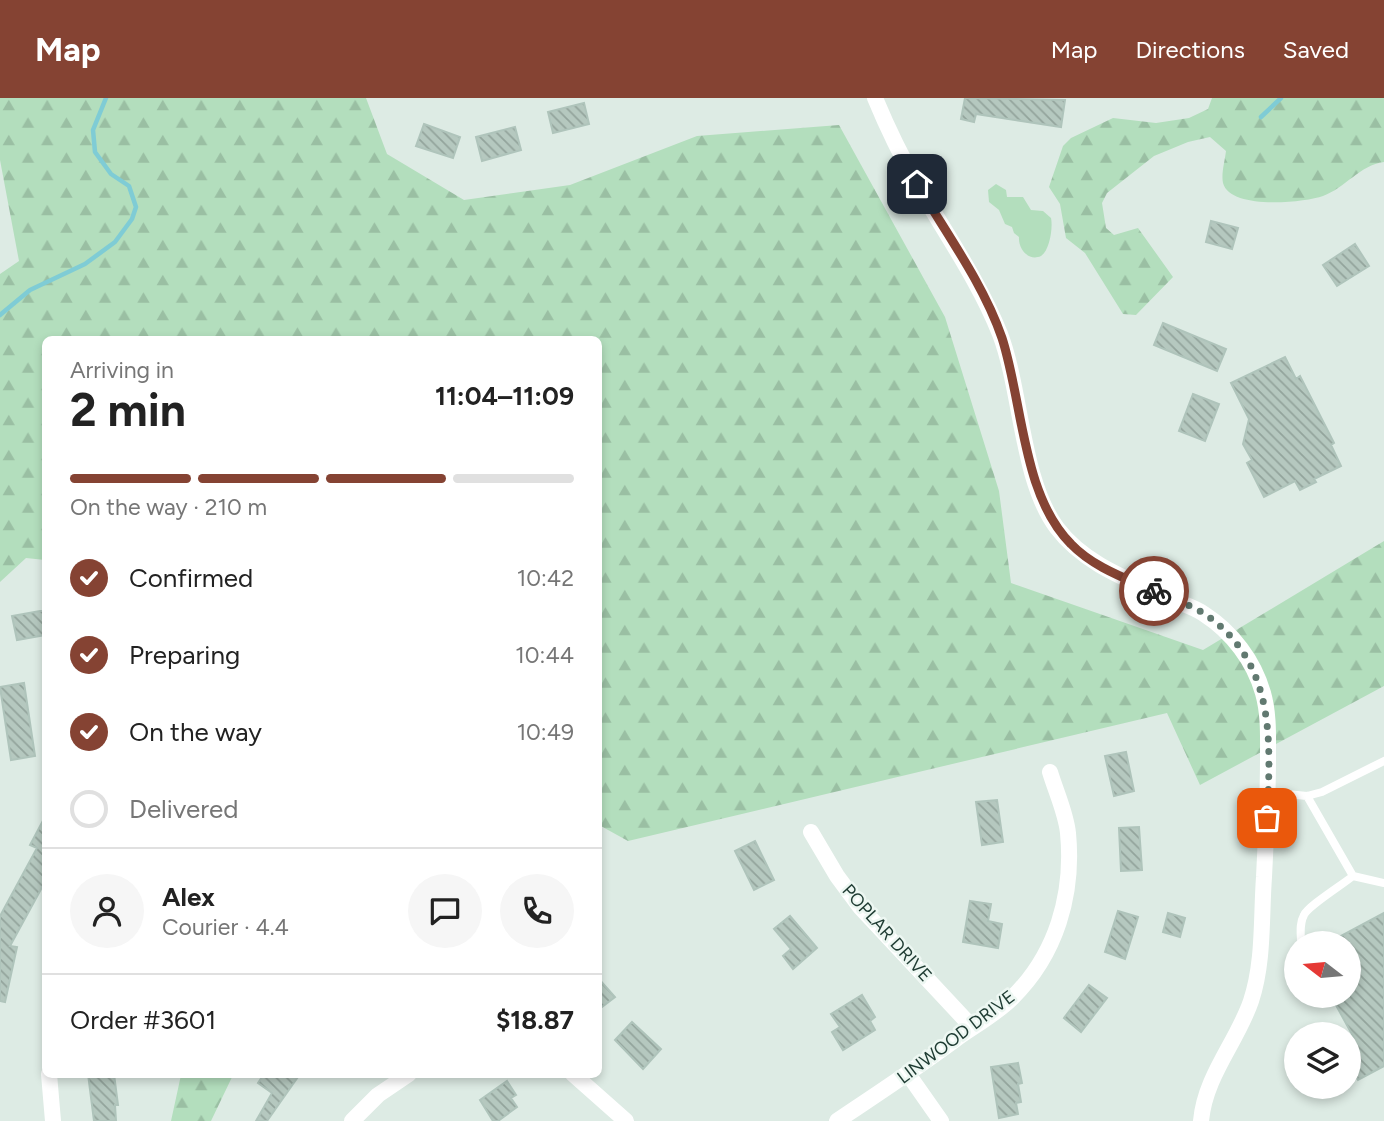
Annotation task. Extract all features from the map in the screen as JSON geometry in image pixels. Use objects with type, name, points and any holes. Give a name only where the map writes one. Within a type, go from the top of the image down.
[{"type":"street","points":[[875,98],[892,139],[986,300],[1014,380],[1033,474],[1042,503],[1055,526],[1071,545],[1092,561],[1202,612],[1238,646],[1253,666],[1263,694],[1268,721],[1268,792],[1258,977],[1242,1027],[1218,1067],[1209,1089],[1201,1121]]},
{"type":"street","name":"LINWOOD DRIVE","points":[[837,1121],[1010,1001],[1032,977],[1047,955],[1066,897],[1069,864],[1066,823],[1051,772]]},
{"type":"street","name":"POPLAR DRIVE","points":[[811,832],[837,876],[860,907],[972,1027]]},
{"type":"street","points":[[908,1074],[942,1121]]},
{"type":"street","points":[[49,1078],[53,1121]]},
{"type":"street","points":[[352,1121],[378,1095],[403,1078]]},
{"type":"street","points":[[578,1078],[626,1121]]},
{"type":"lane","points":[[1268,792],[1307,796],[1322,792],[1384,761]]},
{"type":"lane","points":[[1307,796],[1353,876],[1384,883]]},
{"type":"lane","points":[[1301,931],[1304,916],[1310,907],[1353,876]]},
{"type":"green space","points":[[0,98],[366,98],[387,154],[464,200],[570,185],[697,136],[839,125],[945,317],[999,491],[1011,583],[1203,650],[1384,541],[1384,686],[1200,785],[1167,713],[628,841],[602,827],[602,336],[42,336],[42,560],[26,558],[0,582],[0,274],[19,261],[0,160]]},
{"type":"green space","points":[[1212,98],[1384,98],[1384,162],[1367,167],[1323,196],[1300,201],[1268,202],[1252,201],[1228,192],[1223,183],[1226,151],[1210,137],[1188,142],[1154,156],[1107,193],[1102,203],[1106,228],[1114,235],[1138,228],[1173,277],[1136,315],[1123,314],[1085,253],[1066,238],[1060,204],[1049,187],[1063,146],[1071,138],[1113,118],[1156,123],[1189,118],[1208,109]]},
{"type":"green space","points":[[996,184],[1006,190],[1007,197],[1023,197],[1031,210],[1043,211],[1051,218],[1050,238],[1047,249],[1041,256],[1032,257],[1025,253],[1012,227],[1005,224],[999,210],[989,202],[988,190]]},
{"type":"green space","points":[[180,1078],[232,1078],[211,1121],[171,1121]]},
{"type":"building","points":[[965,98],[1065,100],[1061,127],[976,114],[974,122],[961,119]]},
{"type":"building","points":[[584,103],[589,124],[553,133],[548,112]]},
{"type":"building","points":[[424,124],[460,137],[453,158],[416,146]]},
{"type":"building","points":[[515,127],[521,150],[482,161],[476,137]]},
{"type":"building","points":[[1211,221],[1238,228],[1232,249],[1206,242]]},
{"type":"building","points":[[1355,244],[1369,266],[1337,286],[1323,265]]},
{"type":"building","points":[[1163,323],[1226,349],[1217,371],[1154,345]]},
{"type":"building","points":[[1285,357],[1296,379],[1300,376],[1334,443],[1331,445],[1341,466],[1314,479],[1316,482],[1300,490],[1295,481],[1264,497],[1247,463],[1252,460],[1243,444],[1249,419],[1231,383]]},
{"type":"building","points":[[1193,394],[1219,404],[1205,441],[1179,431]]},
{"type":"building","points":[[42,611],[42,636],[17,640],[12,616]]},
{"type":"building","points":[[24,683],[35,756],[11,760],[0,687]]},
{"type":"building","points":[[1126,752],[1134,791],[1114,796],[1105,756]]},
{"type":"building","points":[[997,800],[1003,842],[982,845],[976,802]]},
{"type":"building","points":[[42,822],[42,887],[10,946],[17,947],[5,1002],[0,1001],[0,916],[37,848],[30,845]]},
{"type":"building","points":[[1139,827],[1142,870],[1121,871],[1119,828]]},
{"type":"building","points":[[755,841],[774,880],[754,890],[735,851]]},
{"type":"building","points":[[970,901],[991,904],[988,921],[1002,924],[998,948],[963,942]]},
{"type":"building","points":[[1118,911],[1138,917],[1125,959],[1105,952]]},
{"type":"building","points":[[1168,913],[1185,918],[1180,937],[1163,932]]},
{"type":"building","points":[[1384,913],[1384,1066],[1361,1078],[1361,1022],[1345,1022],[1338,1008],[1362,1008],[1362,931],[1350,931]]},
{"type":"building","points":[[790,916],[817,948],[793,969],[783,956],[791,949],[774,929]]},
{"type":"building","points":[[602,982],[615,997],[602,1007]]},
{"type":"building","points":[[1089,985],[1107,998],[1081,1032],[1064,1018]]},
{"type":"building","points":[[862,995],[875,1017],[870,1021],[875,1030],[843,1050],[832,1032],[840,1027],[831,1014]]},
{"type":"building","points":[[632,1022],[661,1049],[643,1069],[615,1040]]},
{"type":"building","points":[[1018,1063],[1022,1083],[1018,1084],[1021,1102],[1016,1103],[1018,1114],[999,1118],[991,1067]]},
{"type":"building","points":[[89,1078],[115,1078],[118,1105],[115,1105],[116,1121],[94,1121]]},
{"type":"building","points":[[261,1078],[297,1078],[267,1121],[256,1121],[272,1093],[258,1083]]},
{"type":"building","points":[[507,1081],[516,1095],[511,1098],[517,1107],[498,1121],[493,1121],[480,1100]]},
{"type":"waterway","points":[[0,315],[30,290],[85,264],[115,242],[132,219],[136,207],[129,186],[111,174],[95,152],[93,130],[106,98]]},
{"type":"waterway","points":[[1261,117],[1281,98]]},
{"type":"way so far","points":[[1154,591],[1202,612],[1238,646],[1253,666],[1263,694],[1268,721],[1267,818]]},
{"type":"route","points":[[917,184],[986,300],[1014,380],[1033,474],[1042,503],[1055,526],[1071,545],[1092,561],[1154,591]]}]
